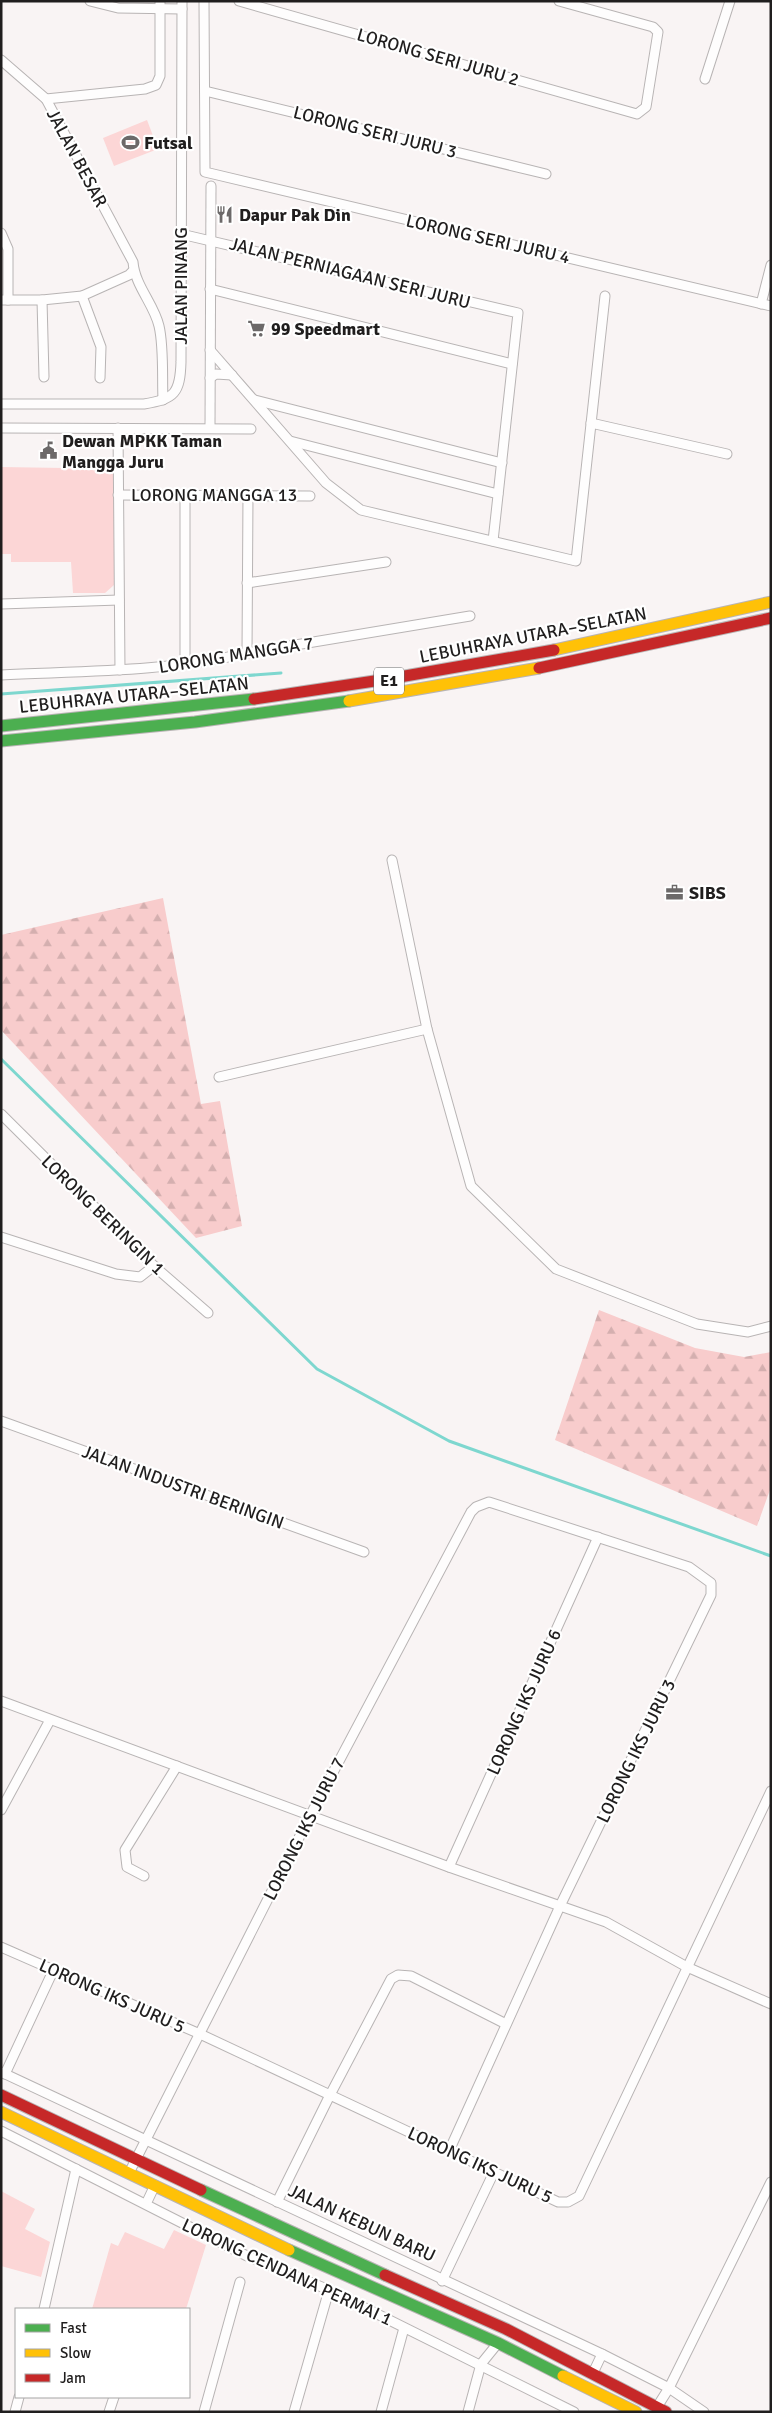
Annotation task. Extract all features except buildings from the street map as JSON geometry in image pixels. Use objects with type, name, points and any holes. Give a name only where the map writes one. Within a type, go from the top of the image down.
[{"type":"main road","name":"LEBUHRAYA UTARA–SELATAN","points":[[1,726],[206,707],[372,683],[608,639],[771,602]]},
{"type":"main road","name":"LEBUHRAYA UTARA–SELATAN","points":[[1,741],[116,732],[232,719],[398,694],[551,666],[771,618]]},
{"type":"main road","name":"JALAN KEBUN BARU","points":[[1,2095],[135,2159],[506,2329],[662,2409]]},
{"type":"main road","points":[[1,2112],[317,2263],[498,2343],[636,2412]]},
{"type":"street","points":[[90,1],[118,8],[182,5]]},
{"type":"street","points":[[204,1],[205,91]]},
{"type":"street","name":"LORONG SERI JURU 2","points":[[239,1],[637,114],[646,107],[658,32],[653,27],[559,1]]},
{"type":"street","points":[[705,79],[730,1]]},
{"type":"street","points":[[46,99],[144,89],[156,85],[160,76],[160,5]]},
{"type":"street","name":"JALAN PINANG","points":[[163,400],[174,394],[180,382],[182,5]]},
{"type":"street","name":"JALAN BESAR","points":[[1,60],[46,99],[133,262],[133,270],[159,326],[163,400]]},
{"type":"street","name":"LORONG SERI JURU 4","points":[[205,91],[206,172],[771,306]]},
{"type":"street","name":"LORONG SERI JURU 3","points":[[205,91],[546,174]]},
{"type":"street","points":[[210,428],[211,186]]},
{"type":"street","points":[[1,233],[8,249],[4,300],[42,300],[82,296],[129,275],[133,270]]},
{"type":"street","name":"JALAN PERNIAGAAN SERI JURU","points":[[181,234],[210,239],[518,313],[512,364]]},
{"type":"street","points":[[761,304],[771,265]]},
{"type":"street","points":[[210,290],[512,364],[493,541]]},
{"type":"street","points":[[82,296],[102,347],[100,378]]},
{"type":"street","points":[[210,350],[326,483],[361,510],[576,562],[605,296]]},
{"type":"street","points":[[42,300],[44,377]]},
{"type":"street","points":[[210,378],[216,374],[232,375]]},
{"type":"street","points":[[1,404],[144,404],[163,400]]},
{"type":"street","points":[[254,400],[502,463]]},
{"type":"street","points":[[591,423],[727,454]]},
{"type":"street","points":[[1,428],[251,429]]},
{"type":"street","points":[[118,428],[120,670]]},
{"type":"street","points":[[290,441],[498,494]]},
{"type":"street","name":"LORONG MANGGA 13","points":[[118,495],[310,496]]},
{"type":"street","points":[[185,495],[185,664]]},
{"type":"street","points":[[247,653],[248,496]]},
{"type":"street","points":[[247,583],[386,562]]},
{"type":"street","points":[[1,604],[119,600]]},
{"type":"street","name":"LORONG MANGGA 7","points":[[1,674],[120,670],[185,664],[470,616]]},
{"type":"street","points":[[392,860],[428,1029],[472,1186],[556,1269],[697,1324],[748,1332],[771,1326]]},
{"type":"street","points":[[220,1077],[428,1029]]},
{"type":"street","name":"LORONG BERINGIN 1","points":[[1,1114],[154,1266],[208,1313]]},
{"type":"street","points":[[1,1237],[116,1274],[140,1277],[154,1266]]},
{"type":"street","name":"JALAN INDUSTRI BERINGIN","points":[[1,1422],[364,1552]]},
{"type":"street","name":"LORONG IKS JURU 7","points":[[128,2173],[311,1814],[471,1512],[481,1504],[495,1502],[598,1537]]},
{"type":"street","name":"LORONG IKS JURU 3","points":[[449,2151],[560,1906],[711,1595],[711,1583],[688,1568],[598,1537]]},
{"type":"street","name":"LORONG IKS JURU 6","points":[[449,1867],[598,1537]]},
{"type":"street","points":[[1,1701],[311,1814],[449,1867],[606,1922],[687,1967],[771,2004]]},
{"type":"street","points":[[1,1810],[50,1720]]},
{"type":"street","points":[[144,1876],[127,1867],[125,1850],[176,1766]]},
{"type":"street","name":"LORONG IKS JURU 5","points":[[1,1947],[200,2034],[558,2202],[568,2202],[580,2196],[771,1791]]},
{"type":"street","points":[[3,2073],[53,1971]]},
{"type":"street","points":[[277,2202],[330,2095],[391,1979],[398,1975],[411,1976],[506,2024]]},
{"type":"street","name":"JALAN KEBUN BARU","points":[[3,2073],[442,2281],[602,2354],[669,2388],[704,2412]]},
{"type":"street","name":"LORONG CENDANA PERMAI 1","points":[[1,2131],[248,2256],[329,2290],[481,2364],[574,2412]]},
{"type":"street","points":[[44,2308],[76,2169]]},
{"type":"street","points":[[442,2281],[494,2172]]},
{"type":"street","points":[[662,2409],[669,2388],[771,2182]]},
{"type":"street","points":[[146,2204],[155,2185]]},
{"type":"street","points":[[204,2412],[240,2282]]},
{"type":"street","points":[[294,2412],[329,2290]]},
{"type":"street","points":[[381,2412],[404,2328]]},
{"type":"street","points":[[468,2412],[481,2364],[498,2343]]},
{"type":"street","points":[[593,2373],[602,2354]]},
{"type":"street","points":[[15,2412],[19,2398]]},
{"type":"street","points":[[110,2412],[114,2398]]},
{"type":"green space","points":[[163,898],[201,1104],[220,1101],[242,1226],[196,1238],[1,1030],[1,935]]},
{"type":"green space","points":[[599,1310],[695,1348],[744,1357],[771,1352],[771,1487],[757,1526],[555,1440]]},
{"type":"shaded area","name":"Futsal","points":[[147,120],[158,149],[114,166],[103,138]]},
{"type":"shaded area","points":[[114,463],[114,585],[105,593],[73,593],[71,562],[11,562],[11,554],[1,554],[1,467],[65,468]]},
{"type":"shaded area","points":[[1,2191],[35,2209],[25,2229],[50,2242],[41,2277],[1,2266]]},
{"type":"shaded area","points":[[174,2230],[206,2245],[186,2308],[92,2308],[111,2243],[118,2246],[125,2232],[164,2249]]},
{"type":"waterway","points":[[1,694],[281,673]]},
{"type":"waterway","points":[[1,1059],[317,1369],[449,1441],[771,1556]]},
{"type":"traffic: fast","points":[[1,726],[254,699]]},
{"type":"traffic: fast","points":[[1,741],[195,722],[349,701]]},
{"type":"traffic: fast","points":[[201,2190],[385,2275]]},
{"type":"traffic: fast","points":[[289,2250],[498,2343],[563,2376]]},
{"type":"traffic: slow","points":[[554,650],[771,602]]},
{"type":"traffic: slow","points":[[349,701],[539,668]]},
{"type":"traffic: slow","points":[[1,2112],[289,2250]]},
{"type":"traffic: slow","points":[[563,2376],[636,2412]]},
{"type":"traffic: jam","points":[[539,668],[771,618]]},
{"type":"traffic: jam","points":[[254,699],[388,679],[554,650]]},
{"type":"traffic: jam","points":[[1,2095],[201,2190]]},
{"type":"traffic: jam","points":[[385,2275],[506,2329],[666,2412]]},
{"type":"place","name":"Futsal","points":[[130,143]]},
{"type":"place","name":"Dapur Pak Din","points":[[225,215]]},
{"type":"place","name":"99 Speedmart","points":[[257,329]]},
{"type":"place","name":"Dewan MPKK Taman Mangga Juru","points":[[48,451]]},
{"type":"place","name":"SIBS","points":[[675,893]]}]
